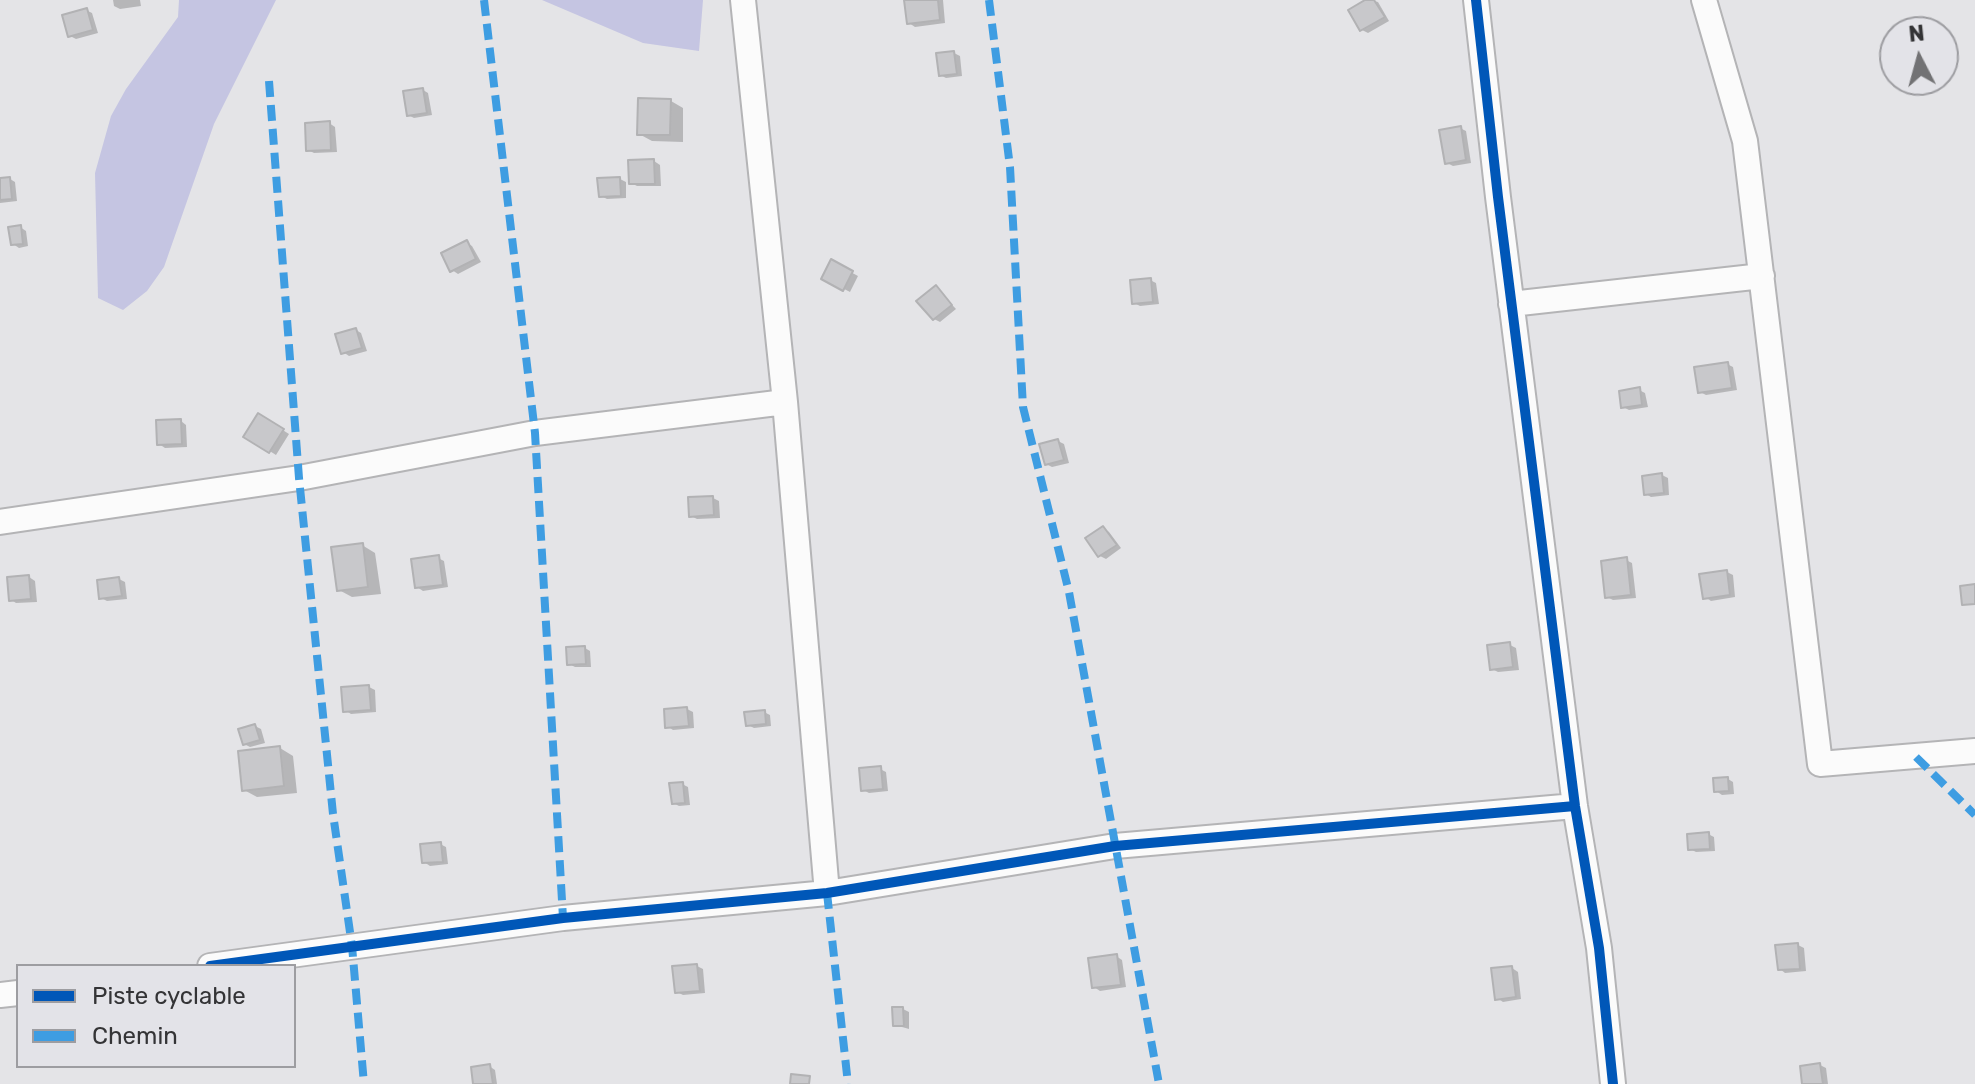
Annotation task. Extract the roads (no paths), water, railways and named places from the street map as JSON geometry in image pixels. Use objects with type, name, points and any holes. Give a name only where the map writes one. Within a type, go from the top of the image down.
[{"type":"street","points":[[743,0],[785,402],[827,893]]},
{"type":"street","points":[[1476,0],[1511,304],[1575,806],[1599,948],[1613,1084]]},
{"type":"street","points":[[1704,0],[1745,141],[1820,764],[1975,751]]},
{"type":"street","points":[[1511,304],[1762,276]]},
{"type":"street","points":[[0,522],[299,478],[535,433],[785,402]]},
{"type":"street","points":[[225,964],[563,918],[827,893],[1115,846],[1575,806]]}]
